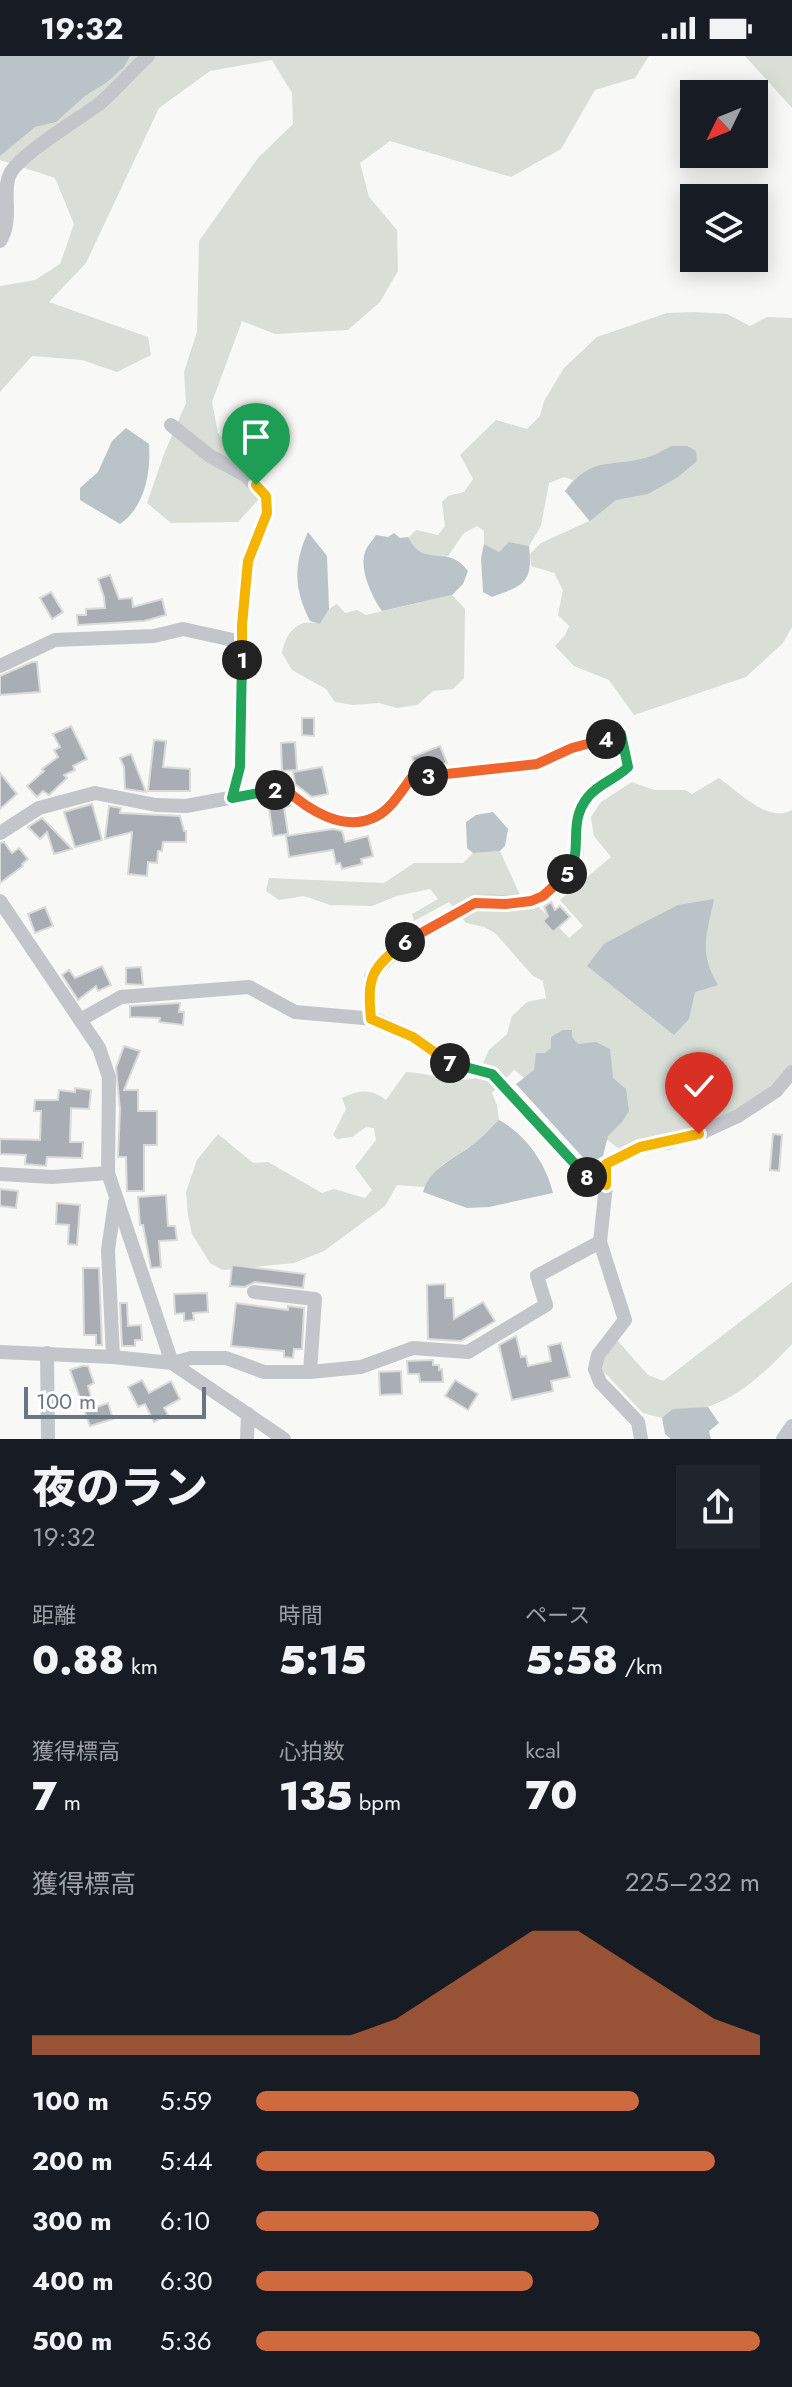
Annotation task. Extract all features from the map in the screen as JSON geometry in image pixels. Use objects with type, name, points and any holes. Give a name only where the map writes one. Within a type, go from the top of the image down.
[{"type":"street","points":[[0,241],[9,210],[7,187],[10,173],[26,157],[102,102],[148,56]]},
{"type":"street","points":[[171,425],[210,456],[245,475],[266,496],[267,513],[248,561],[242,642],[240,767],[232,798]]},
{"type":"street","points":[[0,666],[55,640],[154,636],[183,629],[242,642]]},
{"type":"street","points":[[0,833],[39,808],[95,793],[156,805],[186,806],[284,788],[317,814],[347,821],[361,820],[377,816],[393,802],[412,777],[537,764],[572,748],[621,734],[628,767],[586,798],[577,816],[575,861],[570,872],[543,896],[531,901],[475,903],[412,937],[388,956],[371,977],[371,1019]]},
{"type":"street","points":[[0,901],[99,1048],[109,1077],[108,1173],[172,1363],[284,1439]]},
{"type":"street","points":[[80,1020],[121,997],[249,987],[295,1012],[371,1019],[413,1037],[449,1063],[492,1074],[587,1177],[606,1185]]},
{"type":"street","points":[[641,1439],[638,1422],[600,1382],[595,1369],[598,1355],[625,1320],[600,1242],[606,1164],[640,1147],[699,1134],[738,1116],[776,1091],[792,1072]]},
{"type":"street","points":[[0,1174],[52,1177],[108,1173]]},
{"type":"street","points":[[113,1357],[108,1250],[116,1197]]},
{"type":"street","points":[[0,1352],[172,1363],[191,1358],[226,1358],[264,1372],[310,1372],[361,1367],[413,1348],[468,1352],[546,1305],[537,1276],[600,1242]]},
{"type":"street","points":[[254,1292],[315,1299],[310,1372]]},
{"type":"street","points":[[47,1353],[48,1439]]},
{"type":"street","points":[[247,1439],[248,1414]]},
{"type":"street","points":[[783,1439],[792,1426]]},
{"type":"shaded area","points":[[0,56],[649,56],[635,78],[595,90],[561,149],[511,177],[390,141],[360,163],[369,197],[397,230],[398,271],[380,302],[348,330],[275,334],[242,321],[212,402],[218,433],[268,489],[238,522],[171,523],[147,503],[186,403],[184,372],[197,332],[199,241],[258,158],[293,124],[292,93],[272,60],[210,71],[159,108],[86,263],[49,302],[148,337],[151,355],[117,372],[82,360],[32,356],[0,392],[0,286],[35,280],[60,264],[74,224],[55,178],[0,160]]},
{"type":"shaded area","points":[[0,56],[130,56],[124,67],[56,122],[35,127],[0,156]]},
{"type":"shaded area","points":[[745,56],[792,56],[792,108],[768,80]]},
{"type":"shaded area","points":[[667,313],[727,314],[750,326],[767,317],[792,318],[792,627],[783,643],[746,677],[634,715],[609,680],[574,666],[555,646],[569,626],[558,615],[563,590],[554,573],[531,566],[530,554],[541,543],[589,521],[565,491],[573,480],[564,477],[549,483],[541,526],[529,546],[509,542],[499,553],[484,544],[484,531],[477,526],[464,533],[448,556],[420,552],[408,538],[416,530],[438,535],[445,526],[442,502],[448,496],[464,492],[473,479],[460,455],[496,420],[527,429],[540,416],[544,401],[564,368],[597,337]]},
{"type":"shaded area","points":[[126,428],[149,444],[149,466],[141,499],[120,524],[80,500],[80,488],[98,472],[112,441]]},
{"type":"shaded area","points":[[671,446],[687,446],[696,451],[697,461],[678,477],[648,494],[616,500],[590,521],[565,491],[592,468],[645,458]]},
{"type":"shaded area","points":[[308,532],[327,556],[329,609],[320,624],[310,621],[298,588],[298,566]]},
{"type":"shaded area","points":[[394,533],[400,538],[408,537],[421,552],[452,558],[460,563],[468,571],[463,584],[452,595],[382,611],[368,583],[364,559],[376,535],[388,537]]},
{"type":"shaded area","points":[[509,542],[529,546],[528,575],[519,585],[492,597],[483,592],[481,558],[484,544],[499,552]]},
{"type":"shaded area","points":[[452,595],[465,609],[464,678],[453,689],[433,691],[417,705],[397,708],[379,703],[353,705],[335,702],[326,689],[292,670],[282,653],[294,628],[305,623],[320,624],[329,609],[337,604],[345,613],[357,610],[366,615]]},
{"type":"shaded area","points":[[719,778],[763,809],[773,813],[792,810],[792,1077],[732,1125],[669,1150],[622,1151],[514,1070],[492,1093],[499,1120],[477,1142],[443,1164],[424,1187],[397,1185],[385,1206],[324,1251],[294,1263],[223,1270],[210,1263],[192,1234],[186,1192],[197,1160],[218,1134],[253,1163],[268,1162],[322,1193],[334,1189],[365,1198],[372,1190],[355,1167],[376,1140],[374,1128],[366,1127],[352,1137],[337,1139],[333,1135],[346,1109],[342,1098],[365,1092],[386,1100],[406,1072],[450,1079],[476,1078],[489,1050],[507,1034],[512,1016],[527,1002],[546,998],[543,981],[533,976],[495,933],[466,923],[449,902],[414,921],[412,914],[438,899],[430,889],[397,896],[372,906],[330,905],[304,896],[279,900],[266,891],[269,878],[384,883],[414,863],[463,863],[473,853],[500,851],[525,906],[537,905],[569,938],[583,926],[560,900],[611,857],[594,836],[591,817],[601,802],[632,782],[654,790],[685,790],[692,794]]},
{"type":"shaded area","points":[[493,812],[508,829],[505,846],[500,851],[473,853],[467,848],[466,822],[476,815]]},
{"type":"shaded area","points":[[714,899],[706,953],[718,985],[695,992],[689,1019],[674,1035],[587,966],[604,944],[639,925],[678,905]]},
{"type":"shaded area","points":[[563,1030],[572,1030],[572,1037],[578,1044],[596,1042],[610,1049],[613,1078],[626,1089],[629,1111],[608,1136],[603,1156],[589,1164],[516,1084],[534,1070],[536,1053],[545,1053],[551,1048],[551,1037]]},
{"type":"shaded area","points":[[499,1120],[534,1151],[553,1193],[489,1207],[467,1208],[423,1192],[437,1170],[475,1143]]},
{"type":"shaded area","points":[[792,1282],[792,1344],[755,1380],[722,1401],[703,1408],[674,1411],[662,1418],[643,1413],[603,1371],[604,1355],[617,1340],[648,1375],[663,1381]]},
{"type":"shaded area","points":[[708,1407],[719,1423],[709,1431],[711,1439],[671,1439],[665,1434],[662,1418],[673,1409]]},
{"type":"building","points":[[110,575],[119,599],[132,598],[133,607],[162,599],[166,615],[144,621],[78,625],[77,615],[86,615],[86,609],[105,608],[98,579]]},
{"type":"building","points":[[51,592],[63,612],[52,619],[40,598]]},
{"type":"building","points":[[37,662],[40,692],[0,695],[0,676]]},
{"type":"building","points":[[302,718],[314,718],[314,736],[302,735]]},
{"type":"building","points":[[71,726],[87,759],[73,766],[75,770],[64,775],[67,778],[49,795],[43,791],[37,797],[27,786],[58,757],[54,750],[60,747],[53,734]]},
{"type":"building","points":[[154,740],[166,741],[163,767],[190,769],[190,791],[148,791]]},
{"type":"building","points":[[295,742],[297,770],[282,771],[281,743]]},
{"type":"building","points":[[440,746],[447,763],[434,765],[433,760],[415,767],[412,757]]},
{"type":"building","points":[[131,754],[146,792],[125,789],[124,767],[120,758]]},
{"type":"building","points":[[322,767],[328,794],[312,797],[295,784],[293,772]]},
{"type":"building","points":[[0,773],[17,794],[0,809]]},
{"type":"building","points":[[281,799],[290,806],[284,807],[288,834],[273,836],[268,801]]},
{"type":"building","points":[[92,804],[102,840],[75,847],[64,812]]},
{"type":"building","points":[[109,806],[121,808],[120,813],[180,816],[186,831],[186,842],[163,842],[157,863],[148,862],[147,876],[128,874],[132,832],[105,839]]},
{"type":"building","points":[[42,818],[72,849],[54,854],[47,832],[40,839],[28,827]]},
{"type":"building","points":[[333,829],[342,831],[345,842],[368,836],[373,856],[361,859],[362,864],[342,869],[340,863],[336,864],[333,850],[289,857],[286,836]]},
{"type":"building","points":[[4,842],[12,853],[19,848],[28,859],[0,883],[0,843]]},
{"type":"building","points":[[551,902],[555,910],[560,906],[570,917],[553,932],[543,921],[548,916],[544,907]]},
{"type":"building","points":[[45,907],[53,926],[35,933],[28,914]]},
{"type":"building","points":[[102,966],[111,985],[98,991],[96,986],[78,1000],[62,975],[69,970],[75,978]]},
{"type":"building","points":[[141,967],[143,985],[126,984],[126,968]]},
{"type":"building","points":[[180,1003],[179,1012],[184,1012],[183,1025],[159,1022],[160,1018],[130,1017],[130,1006]]},
{"type":"building","points":[[124,1046],[140,1051],[124,1090],[138,1090],[138,1111],[157,1111],[157,1145],[144,1145],[144,1191],[127,1191],[126,1157],[118,1157],[120,1109],[116,1068]]},
{"type":"building","points":[[75,1088],[91,1090],[89,1109],[71,1108],[70,1142],[83,1142],[82,1158],[47,1157],[46,1166],[25,1164],[26,1155],[0,1154],[0,1139],[40,1140],[41,1111],[34,1111],[35,1100],[58,1100],[59,1090],[75,1092]]},
{"type":"building","points":[[773,1134],[782,1135],[779,1171],[770,1170]]},
{"type":"building","points":[[0,1189],[18,1191],[16,1208],[0,1206]]},
{"type":"building","points":[[166,1195],[168,1226],[175,1226],[177,1240],[159,1241],[161,1267],[151,1268],[143,1225],[140,1225],[138,1197]]},
{"type":"building","points":[[57,1203],[80,1205],[77,1245],[68,1244],[69,1225],[56,1224]]},
{"type":"building","points":[[232,1265],[305,1274],[303,1288],[255,1282],[245,1287],[230,1286]]},
{"type":"building","points":[[83,1268],[99,1268],[102,1345],[96,1345],[96,1335],[84,1335]]},
{"type":"building","points":[[445,1284],[445,1298],[453,1298],[454,1319],[483,1302],[495,1321],[461,1341],[428,1339],[427,1285]]},
{"type":"building","points":[[207,1293],[208,1312],[193,1313],[194,1320],[184,1321],[184,1313],[175,1314],[174,1294]]},
{"type":"building","points":[[120,1303],[127,1303],[128,1326],[141,1325],[142,1340],[135,1340],[135,1346],[122,1346]]},
{"type":"building","points":[[236,1303],[288,1310],[288,1306],[304,1308],[302,1349],[294,1349],[293,1358],[284,1357],[284,1351],[231,1346]]},
{"type":"building","points":[[516,1336],[521,1357],[526,1356],[528,1366],[551,1361],[548,1346],[561,1343],[570,1377],[551,1381],[553,1391],[512,1400],[499,1345]]},
{"type":"building","points":[[433,1360],[433,1365],[439,1365],[439,1370],[442,1369],[443,1382],[420,1382],[419,1374],[408,1374],[407,1361]]},
{"type":"building","points":[[88,1366],[94,1383],[88,1386],[94,1408],[108,1403],[113,1419],[90,1426],[70,1370]]},
{"type":"building","points":[[401,1371],[402,1394],[380,1395],[379,1372]]},
{"type":"building","points":[[142,1380],[149,1393],[171,1381],[180,1399],[164,1408],[168,1415],[154,1422],[145,1404],[138,1407],[128,1387]]},
{"type":"building","points":[[455,1380],[478,1394],[468,1410],[445,1396]]},
{"type":"route","points":[[256,485],[266,496],[267,513],[248,561],[242,625],[240,767],[232,798],[284,788],[317,814],[347,821],[361,820],[377,816],[393,802],[412,777],[537,764],[572,748],[621,734],[628,767],[586,798],[577,816],[575,861],[570,872],[543,896],[531,901],[475,903],[412,937],[388,956],[371,977],[371,1019],[413,1037],[449,1063],[492,1074],[587,1177],[606,1185],[606,1164],[640,1147],[699,1134]]}]
